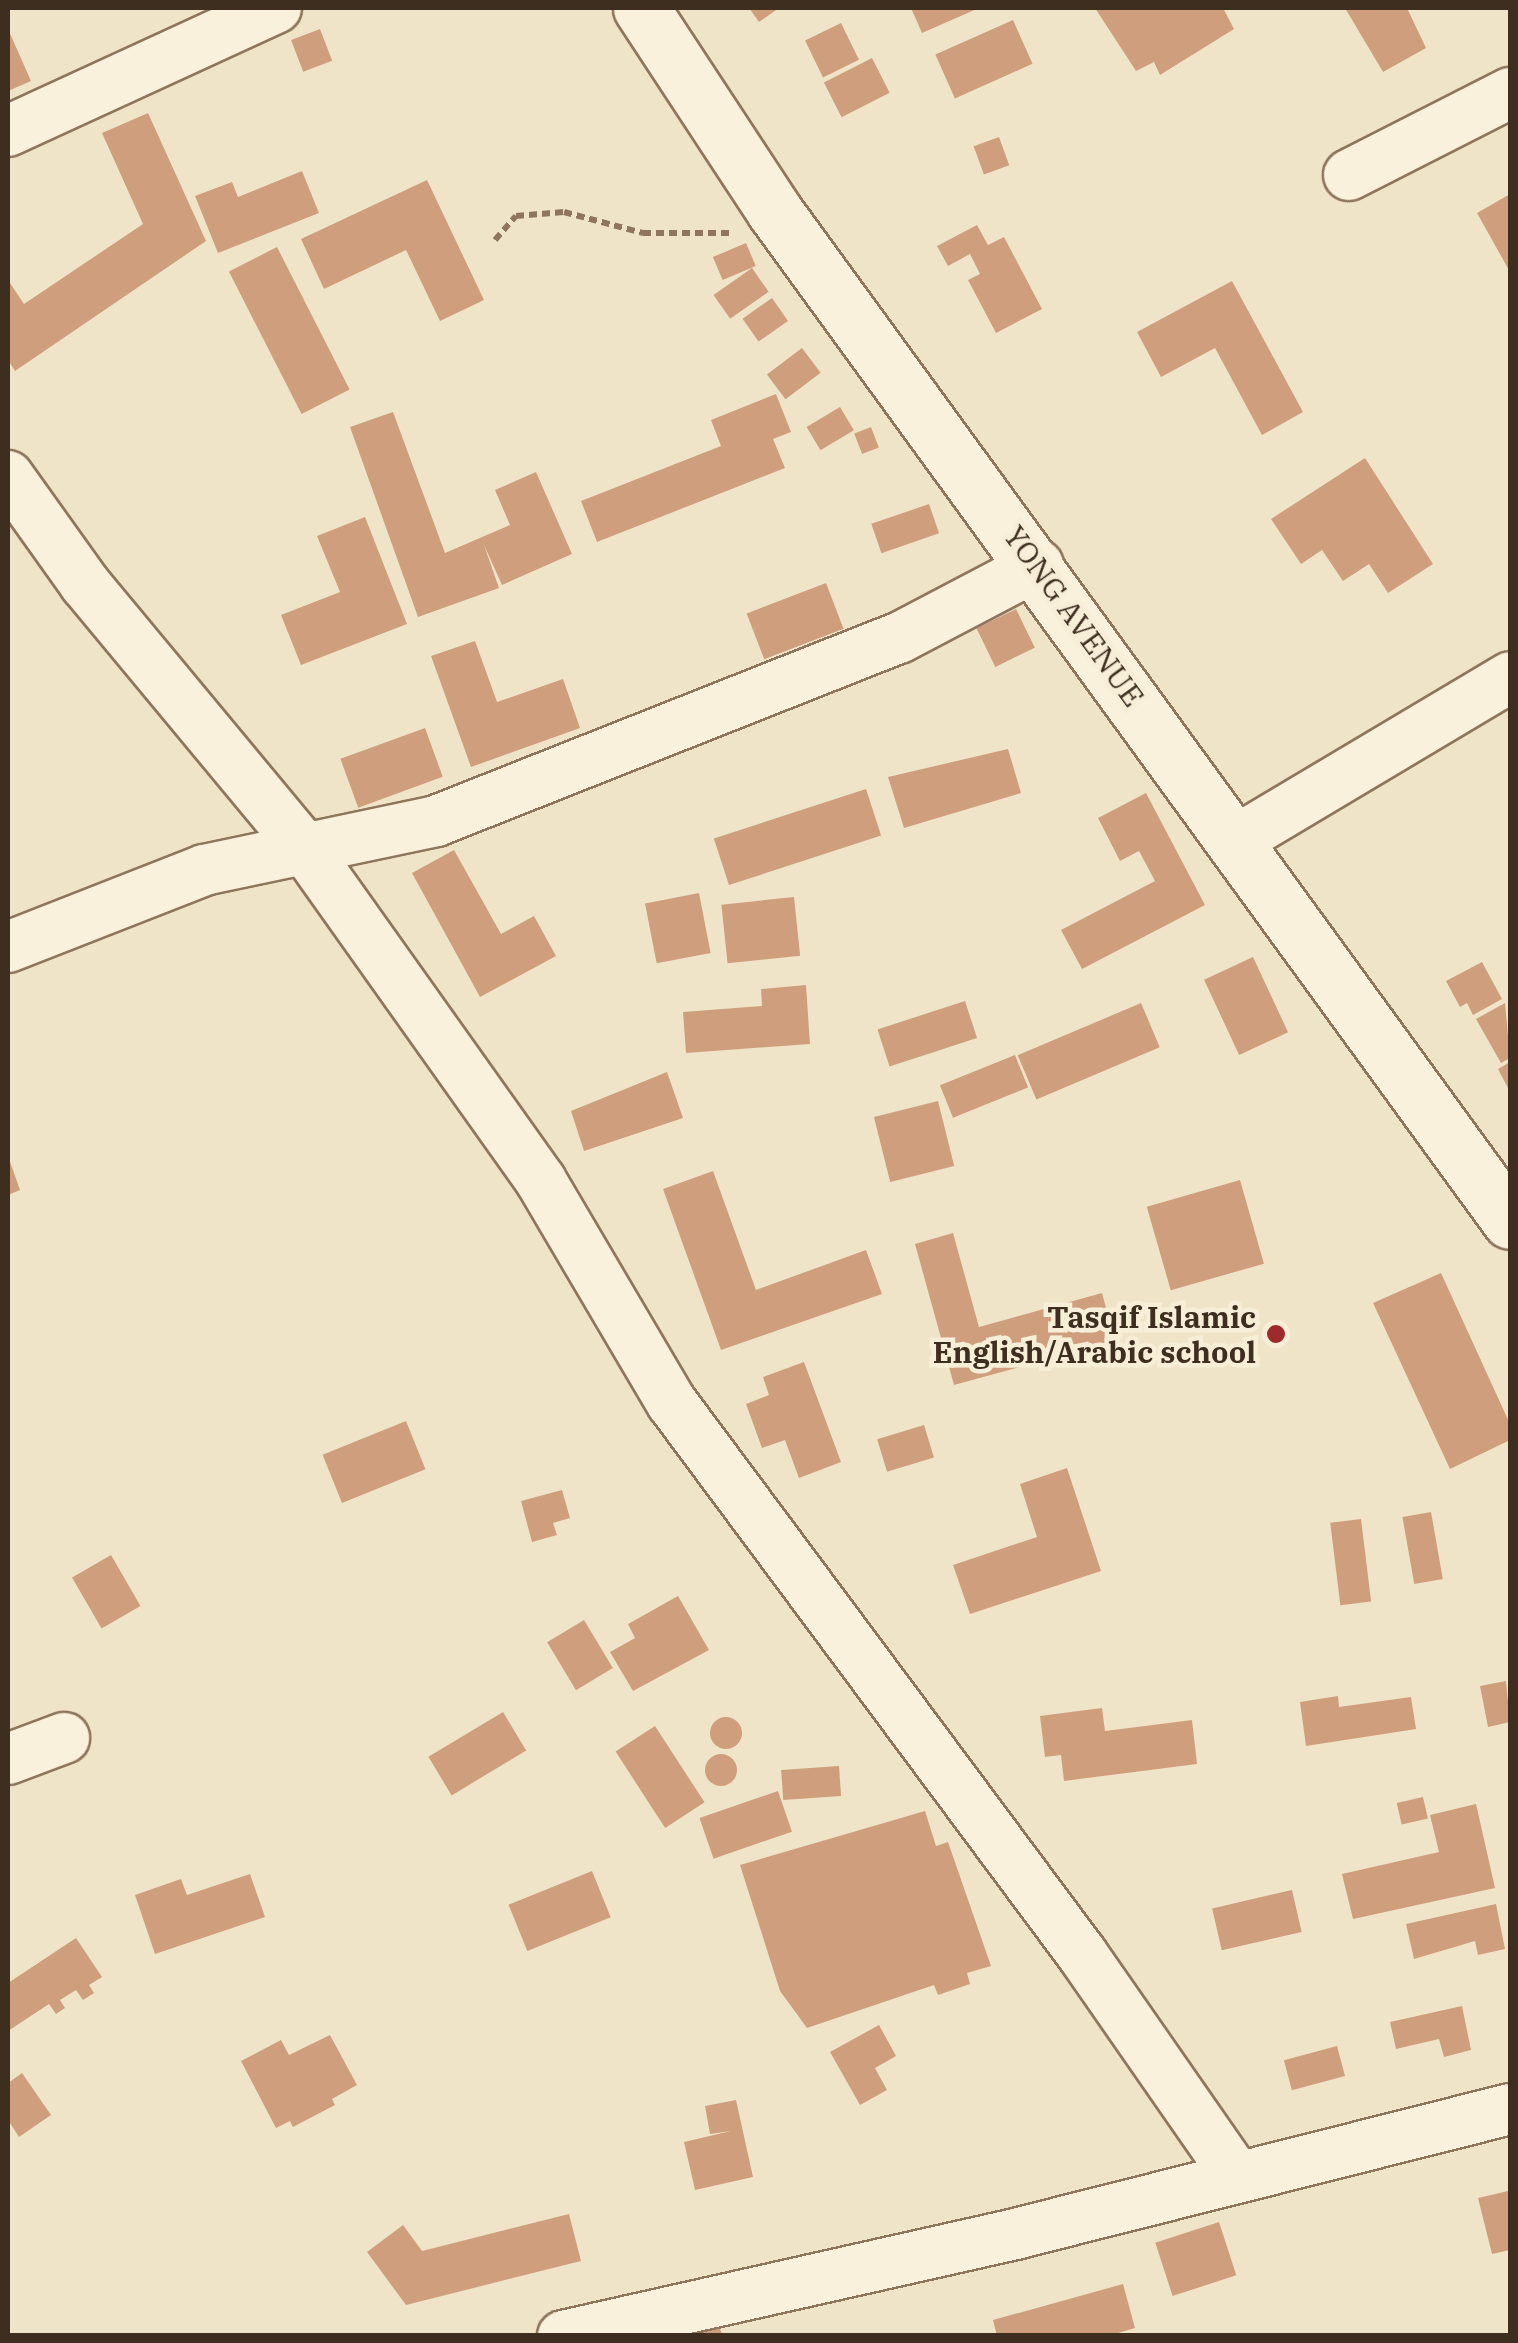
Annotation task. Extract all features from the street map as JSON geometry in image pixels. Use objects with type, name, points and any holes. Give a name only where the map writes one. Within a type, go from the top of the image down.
[{"type":"street","points":[[8,131],[276,8]]},
{"type":"street","name":"YONG AVENUE","points":[[642,8],[775,212],[1038,565],[1510,1221]]},
{"type":"street","points":[[1349,175],[1510,93]]},
{"type":"street","points":[[8,476],[85,584],[308,852],[542,1181],[672,1403],[1082,1954],[1237,2176]]},
{"type":"street","points":[[8,946],[204,870],[308,852],[436,821],[898,638],[1038,565]]},
{"type":"street","points":[[1237,840],[1510,677]]},
{"type":"street","points":[[8,1759],[64,1738]]},
{"type":"street","points":[[563,2336],[1019,2233],[1510,2109]]},
{"type":"path","points":[[495,240],[516,216],[564,212],[642,233],[738,232],[775,212]]},
{"type":"building","points":[[749,8],[779,8],[759,22]]},
{"type":"building","points":[[911,8],[979,8],[922,33]]},
{"type":"building","points":[[1095,8],[1223,8],[1234,29],[1160,75],[1154,62],[1136,71]]},
{"type":"building","points":[[1345,8],[1407,8],[1426,48],[1383,72]]},
{"type":"building","points":[[1013,20],[1033,64],[955,98],[935,55]]},
{"type":"building","points":[[841,23],[859,60],[823,77],[805,41]]},
{"type":"building","points":[[8,29],[31,81],[8,91]]},
{"type":"building","points":[[320,29],[332,61],[303,72],[291,40]]},
{"type":"building","points":[[872,58],[890,93],[842,117],[824,83]]},
{"type":"building","points":[[148,113],[206,241],[15,371],[8,360],[8,280],[24,304],[143,224],[102,133]]},
{"type":"building","points":[[999,137],[1009,165],[984,174],[974,146]]},
{"type":"building","points":[[302,171],[319,213],[218,253],[195,196],[232,182],[238,197]]},
{"type":"building","points":[[427,180],[484,300],[440,321],[406,250],[324,289],[301,239]]},
{"type":"building","points":[[1510,194],[1510,272],[1477,213]]},
{"type":"building","points":[[977,225],[988,245],[1004,237],[1042,309],[996,333],[968,280],[980,274],[970,254],[948,266],[937,246]]},
{"type":"building","points":[[746,243],[756,266],[723,280],[713,257]]},
{"type":"building","points":[[277,247],[350,390],[302,414],[229,272]]},
{"type":"building","points":[[752,268],[769,292],[730,319],[713,295]]},
{"type":"building","points":[[1232,281],[1303,412],[1262,435],[1215,348],[1161,377],[1137,332]]},
{"type":"building","points":[[772,298],[788,321],[759,342],[743,319]]},
{"type":"building","points":[[802,348],[821,373],[786,399],[767,374]]},
{"type":"building","points":[[776,394],[791,432],[773,439],[785,468],[597,542],[581,501],[721,446],[711,420]]},
{"type":"building","points":[[840,407],[854,430],[820,450],[807,427]]},
{"type":"building","points":[[393,412],[445,553],[510,525],[495,490],[536,472],[572,554],[502,585],[484,545],[499,588],[418,617],[350,427]]},
{"type":"building","points":[[871,427],[879,448],[862,454],[854,433]]},
{"type":"building","points":[[1365,458],[1433,564],[1388,593],[1369,564],[1343,581],[1322,550],[1301,564],[1271,519]]},
{"type":"building","points":[[929,504],[939,533],[881,553],[871,524]]},
{"type":"building","points":[[365,517],[407,624],[301,665],[281,615],[340,592],[317,536]]},
{"type":"building","points":[[826,583],[844,629],[764,659],[747,613]]},
{"type":"building","points":[[1016,609],[1035,648],[995,667],[976,628]]},
{"type":"building","points":[[475,641],[497,702],[563,679],[580,728],[471,767],[431,656]]},
{"type":"building","points":[[425,728],[443,777],[358,808],[340,759]]},
{"type":"building","points":[[1008,749],[1021,793],[904,828],[888,777]]},
{"type":"building","points":[[866,789],[881,836],[729,885],[714,838]]},
{"type":"building","points":[[1146,793],[1205,905],[1082,969],[1061,930],[1155,881],[1139,851],[1120,861],[1098,818]]},
{"type":"building","points":[[454,850],[501,934],[534,916],[556,956],[480,997],[412,873]]},
{"type":"building","points":[[699,893],[711,953],[657,963],[645,903]]},
{"type":"building","points":[[794,897],[800,956],[728,963],[721,905]]},
{"type":"building","points":[[1253,957],[1288,1032],[1239,1055],[1204,980]]},
{"type":"building","points":[[1482,962],[1502,999],[1473,1015],[1467,1003],[1460,1007],[1446,981]]},
{"type":"building","points":[[806,985],[810,1044],[686,1053],[683,1012],[762,1006],[761,989]]},
{"type":"building","points":[[965,1001],[977,1038],[890,1067],[878,1029]]},
{"type":"building","points":[[1141,1003],[1160,1047],[1036,1100],[1018,1055]]},
{"type":"building","points":[[1505,1003],[1510,1058],[1501,1063],[1476,1019]]},
{"type":"building","points":[[1015,1055],[1028,1087],[953,1118],[940,1085]]},
{"type":"building","points":[[1510,1062],[1510,1092],[1498,1069]]},
{"type":"building","points":[[667,1072],[683,1118],[584,1151],[571,1111]]},
{"type":"building","points":[[938,1101],[954,1166],[890,1182],[874,1117]]},
{"type":"building","points":[[8,1156],[20,1190],[8,1195]]},
{"type":"building","points":[[713,1171],[756,1290],[866,1250],[882,1294],[721,1350],[663,1189]]},
{"type":"building","points":[[1240,1180],[1264,1264],[1171,1290],[1147,1207]]},
{"type":"building","points":[[953,1233],[979,1327],[1102,1293],[1115,1341],[954,1385],[915,1244]]},
{"type":"building","points":[[1441,1273],[1510,1424],[1510,1440],[1450,1469],[1373,1303]]},
{"type":"building","points":[[804,1362],[841,1462],[799,1478],[785,1440],[762,1448],[746,1404],[769,1395],[763,1377]]},
{"type":"building","points":[[406,1421],[425,1469],[342,1503],[323,1455]]},
{"type":"building","points":[[924,1425],[934,1458],[887,1472],[877,1439]]},
{"type":"building","points":[[1067,1468],[1101,1571],[970,1614],[953,1565],[1037,1537],[1020,1484]]},
{"type":"building","points":[[562,1490],[570,1518],[553,1523],[557,1535],[532,1542],[521,1501]]},
{"type":"building","points":[[1431,1512],[1443,1579],[1414,1584],[1402,1517]]},
{"type":"building","points":[[1361,1519],[1371,1601],[1340,1605],[1330,1523]]},
{"type":"building","points":[[111,1555],[140,1606],[102,1629],[72,1578]]},
{"type":"building","points":[[678,1596],[709,1650],[633,1691],[610,1652],[635,1638],[628,1624]]},
{"type":"building","points":[[584,1620],[613,1668],[576,1690],[547,1642]]},
{"type":"building","points":[[1506,1681],[1510,1722],[1488,1727],[1480,1686]]},
{"type":"building","points":[[1338,1696],[1339,1707],[1411,1697],[1416,1729],[1306,1746],[1300,1702]]},
{"type":"building","points":[[1102,1708],[1105,1731],[1192,1720],[1197,1764],[1064,1781],[1061,1755],[1045,1757],[1040,1716]]},
{"type":"building","points":[[503,1712],[526,1751],[452,1795],[428,1757]]},
{"type":"building","points":[[726,1717],[737,1722],[742,1733],[737,1744],[726,1749],[715,1744],[710,1733],[715,1722]]},
{"type":"building","points":[[655,1726],[705,1802],[665,1828],[616,1752]]},
{"type":"building","points":[[721,1754],[732,1759],[737,1770],[732,1781],[721,1786],[710,1781],[705,1770],[710,1759]]},
{"type":"building","points":[[839,1766],[841,1796],[783,1800],[781,1770]]},
{"type":"building","points":[[778,1791],[792,1832],[714,1859],[700,1818]]},
{"type":"building","points":[[1423,1797],[1428,1818],[1402,1825],[1397,1803]]},
{"type":"building","points":[[1476,1804],[1495,1888],[1353,1919],[1342,1874],[1439,1852],[1430,1815]]},
{"type":"building","points":[[925,1811],[936,1846],[948,1842],[991,1966],[967,1973],[970,1984],[938,1995],[934,1985],[807,2028],[780,1991],[740,1865]]},
{"type":"building","points":[[592,1871],[611,1917],[527,1951],[509,1905]]},
{"type":"building","points":[[250,1874],[265,1917],[155,1954],[135,1895],[181,1879],[187,1895]]},
{"type":"building","points":[[1292,1890],[1302,1932],[1222,1950],[1212,1908]]},
{"type":"building","points":[[1496,1904],[1505,1949],[1478,1955],[1475,1941],[1414,1959],[1406,1924]]},
{"type":"building","points":[[76,1938],[102,1977],[89,1985],[94,1993],[83,2000],[76,1990],[60,2000],[65,2008],[56,2014],[49,2004],[8,2031],[8,1983]]},
{"type":"building","points":[[1462,2006],[1471,2050],[1444,2057],[1439,2039],[1396,2049],[1390,2022]]},
{"type":"building","points":[[879,2025],[896,2056],[875,2068],[887,2090],[860,2105],[830,2052]]},
{"type":"building","points":[[330,2035],[357,2085],[332,2099],[335,2105],[293,2127],[290,2121],[276,2128],[241,2061],[281,2040],[289,2055]]},
{"type":"building","points":[[1337,2046],[1345,2076],[1292,2090],[1284,2060]]},
{"type":"building","points":[[22,2073],[51,2115],[19,2137],[8,2120],[8,2083]]},
{"type":"building","points":[[736,2100],[753,2177],[695,2190],[684,2142],[731,2131],[710,2134],[705,2106]]},
{"type":"building","points":[[1508,2191],[1510,2250],[1492,2254],[1478,2198]]},
{"type":"building","points":[[569,2214],[581,2261],[406,2305],[367,2252],[403,2225],[422,2251]]},
{"type":"building","points":[[1219,2222],[1236,2275],[1173,2296],[1155,2243]]},
{"type":"building","points":[[1123,2284],[1135,2328],[1108,2336],[997,2336],[993,2320]]},
{"type":"building","points":[[709,2304],[723,2336],[689,2336],[681,2316]]},
{"type":"place","name":"Tasqif Islamic English/Arabic school","points":[[1276,1334]]}]
